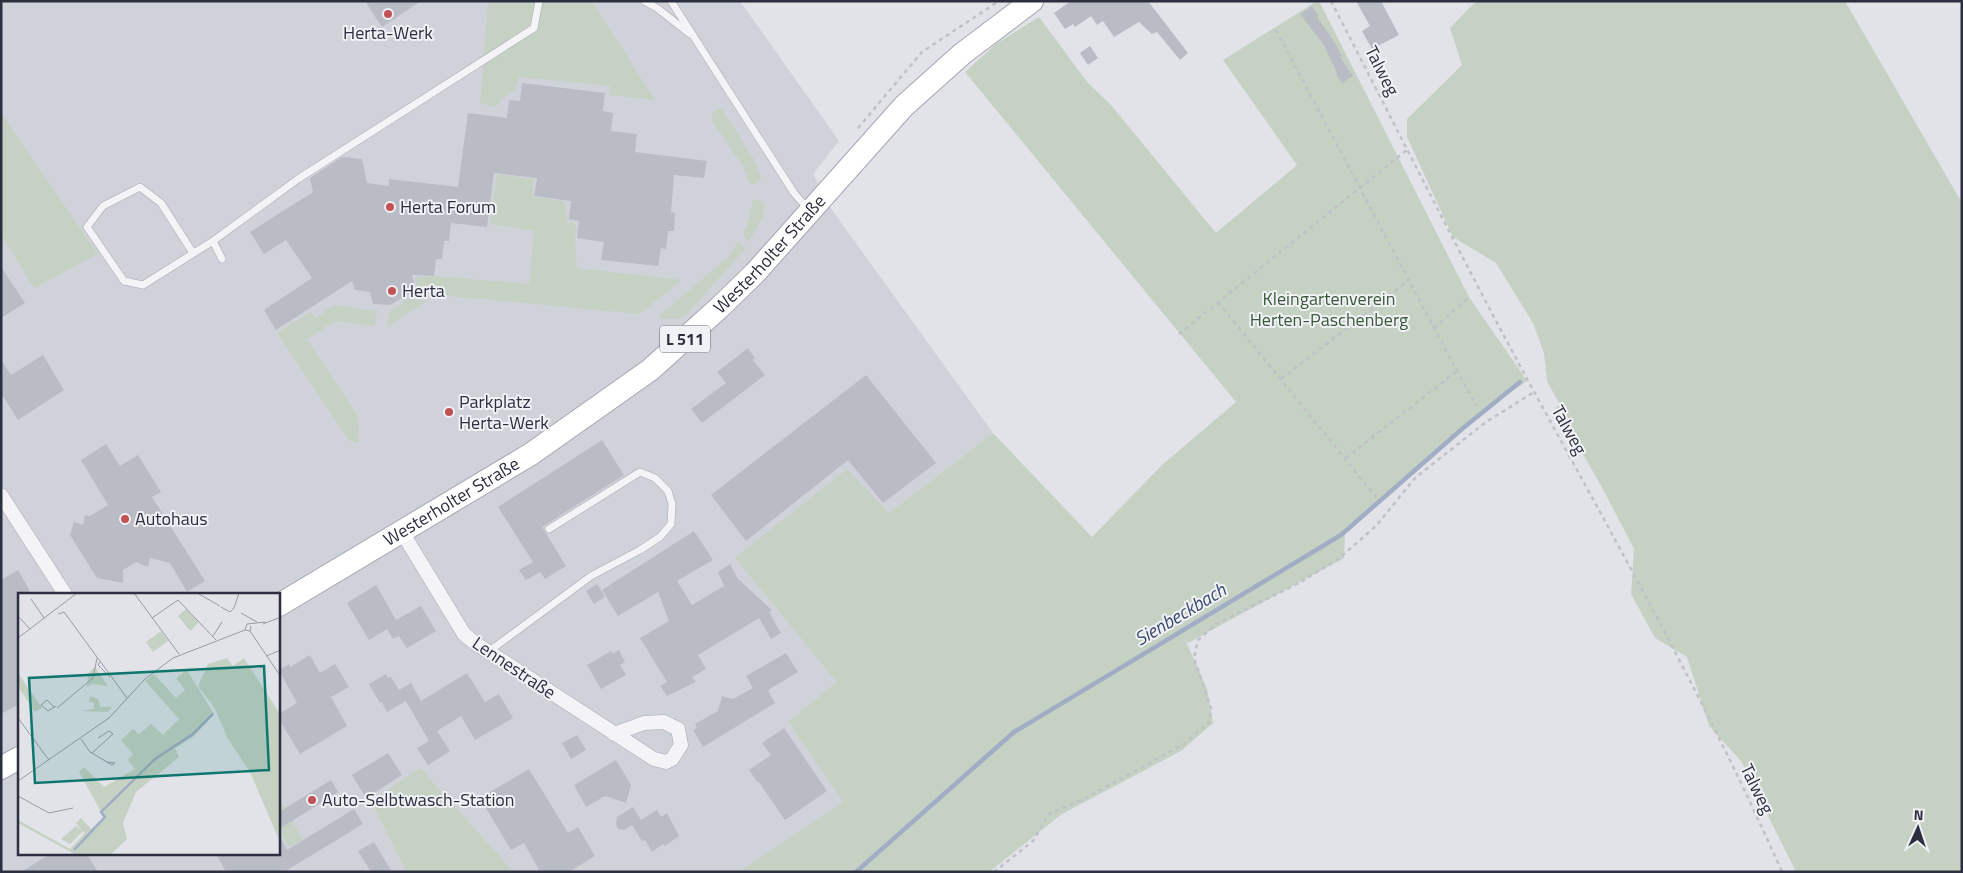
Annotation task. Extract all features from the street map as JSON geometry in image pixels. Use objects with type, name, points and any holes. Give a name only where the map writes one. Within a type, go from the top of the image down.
[{"type":"main road","name":"Westerholter Straße","points":[[280,604],[531,454],[650,370],[720,307],[754,272],[904,106],[962,54],[1032,1]]},
{"type":"main road","points":[[1,768],[18,759]]},
{"type":"street","points":[[1,495],[64,593]]},
{"type":"street","name":"Lennestraße","points":[[402,532],[464,634],[488,652],[614,734]]},
{"type":"lane","points":[[193,253],[161,203],[140,187],[103,206],[87,227],[124,281],[143,285],[213,241],[298,179],[534,28],[539,1]]},
{"type":"lane","points":[[644,1],[657,8],[694,37]]},
{"type":"lane","points":[[671,1],[794,193],[810,212]]},
{"type":"lane","points":[[213,241],[222,259]]},
{"type":"lane","points":[[488,652],[591,576],[660,537],[671,524],[672,504],[668,491],[661,484],[654,478],[640,472],[549,530]]},
{"type":"path","points":[[922,52],[998,1]]},
{"type":"path","name":"Talweg","points":[[1331,1],[1534,391],[1698,698],[1758,817],[1782,872]]},
{"type":"path","points":[[1276,30],[1477,406]]},
{"type":"path","points":[[1178,334],[1408,149]]},
{"type":"path","points":[[1281,379],[1409,280]]},
{"type":"path","points":[[1434,328],[1469,297]]},
{"type":"path","points":[[1218,302],[1376,497]]},
{"type":"path","points":[[1346,458],[1457,371]]},
{"type":"path","points":[[994,872],[1033,841],[1049,814],[1086,798],[1184,744],[1210,721],[1211,708],[1194,658],[1198,640],[1216,624],[1296,584],[1337,560],[1376,526],[1415,478],[1486,422],[1534,391]]},
{"type":"shaded area","points":[[1,1],[740,1],[839,141],[813,174],[832,210],[993,433],[889,513],[847,470],[837,683],[788,722],[843,802],[738,872],[514,872],[420,769],[371,801],[406,872],[1,872]]},
{"type":"green space","points":[[488,1],[592,1],[655,100],[609,95],[610,86],[519,77],[515,89],[502,99],[495,108],[480,103]]},
{"type":"green space","name":"Kleingartenverein Herten-Paschenberg","points":[[1319,1],[1469,297],[1527,381],[1479,414],[1345,531],[1344,558],[1188,643],[1185,639],[1207,689],[1213,723],[1181,751],[1062,814],[989,872],[738,872],[843,802],[788,722],[837,682],[735,558],[847,469],[889,513],[993,433],[1092,537],[1162,465],[1236,402],[965,72],[997,43],[1039,17],[1088,83],[1111,105],[1216,233],[1297,165],[1223,60]]},
{"type":"green space","points":[[1476,1],[1845,1],[1962,203],[1962,872],[1796,872],[1741,761],[1709,726],[1687,657],[1655,638],[1631,594],[1634,549],[1604,491],[1556,407],[1560,405],[1547,381],[1544,353],[1533,323],[1496,263],[1453,237],[1407,137],[1407,119],[1462,65],[1450,28]]},
{"type":"green space","points":[[719,109],[723,111],[755,161],[761,178],[758,183],[752,185],[749,183],[744,168],[711,119],[714,111]]},
{"type":"green space","points":[[1,113],[98,254],[34,288],[1,234]]},
{"type":"green space","points":[[497,174],[533,179],[533,197],[564,201],[567,222],[576,224],[577,268],[682,280],[639,314],[417,293],[415,277],[435,276],[529,284],[534,231],[490,224]]},
{"type":"green space","points":[[753,199],[764,202],[763,218],[749,241],[743,235]]},
{"type":"green space","points":[[738,242],[746,248],[685,316],[676,319],[657,318],[729,256]]},
{"type":"green space","points":[[408,299],[427,301],[387,327],[389,312]]},
{"type":"green space","points":[[334,305],[377,311],[375,326],[335,321],[307,339],[357,415],[359,423],[358,444],[349,440],[277,333],[310,312],[315,318]]},
{"type":"green space","points":[[420,768],[514,872],[406,872],[371,801]]},
{"type":"green space","points":[[280,800],[303,840],[289,847],[280,831]]},
{"type":"building","name":"Herta-Werk","points":[[365,1],[421,1],[382,27]]},
{"type":"building","points":[[1071,1],[1148,1],[1188,53],[1180,60],[1157,32],[1152,34],[1139,22],[1114,37],[1103,21],[1097,25],[1091,16],[1075,27],[1073,24],[1065,29],[1054,13]]},
{"type":"building","points":[[1356,1],[1381,1],[1399,35],[1372,49],[1362,31],[1370,26]]},
{"type":"building","points":[[1312,6],[1319,16],[1317,17],[1335,43],[1342,56],[1340,57],[1353,76],[1342,83],[1336,74],[1324,45],[1300,14]]},
{"type":"building","points":[[1090,46],[1098,58],[1088,65],[1080,53]]},
{"type":"building","name":"Herta Forum","points":[[522,83],[605,93],[603,111],[613,113],[611,131],[637,134],[635,152],[707,161],[704,178],[674,175],[671,212],[675,213],[674,231],[668,231],[666,249],[661,248],[658,266],[601,260],[604,242],[577,238],[579,221],[569,219],[571,201],[534,196],[537,178],[494,173],[487,227],[451,223],[449,241],[444,241],[442,259],[436,259],[434,276],[412,275],[416,290],[390,305],[373,304],[370,292],[355,290],[352,281],[276,330],[264,310],[312,278],[286,240],[264,254],[250,232],[313,192],[310,178],[342,157],[362,159],[367,183],[389,186],[389,179],[458,187],[468,113],[507,118],[509,100],[520,101]]},
{"type":"building","points":[[1,267],[25,303],[1,318]]},
{"type":"building","points":[[748,348],[755,358],[753,360],[765,375],[702,423],[691,409],[726,383],[717,372]]},
{"type":"building","points":[[43,355],[64,390],[18,420],[1,393],[1,360],[11,375]]},
{"type":"building","points":[[866,375],[936,463],[883,503],[848,460],[746,541],[711,495]]},
{"type":"building","points":[[602,440],[624,475],[542,527],[566,566],[545,579],[540,572],[526,580],[519,570],[533,562],[498,507]]},
{"type":"building","name":"Autohaus","points":[[106,444],[120,466],[138,455],[161,492],[152,497],[205,581],[187,592],[170,563],[150,558],[148,567],[136,562],[123,570],[123,583],[97,578],[70,535],[74,522],[83,525],[85,515],[90,516],[108,505],[81,460]]},
{"type":"building","points":[[694,531],[713,560],[677,581],[692,605],[724,586],[718,572],[730,564],[738,579],[772,610],[769,612],[781,633],[771,639],[759,618],[698,655],[706,669],[692,677],[696,682],[667,696],[660,686],[667,682],[640,638],[669,621],[658,592],[618,616],[602,590]]},
{"type":"building","points":[[18,570],[30,591],[18,593],[18,705],[1,714],[1,580]]},
{"type":"building","points":[[597,584],[605,597],[594,604],[586,591]]},
{"type":"building","points":[[376,585],[396,620],[421,606],[436,631],[407,648],[399,636],[393,639],[387,629],[369,640],[347,603]]},
{"type":"building","points":[[619,650],[625,662],[620,665],[626,675],[601,689],[587,665],[611,651],[613,654]]},
{"type":"building","points":[[786,653],[798,672],[768,690],[775,703],[703,747],[693,730],[697,728],[695,724],[718,711],[722,696],[733,699],[753,688],[746,676]]},
{"type":"building","points":[[310,655],[320,673],[335,664],[349,687],[331,697],[347,726],[300,754],[280,721],[280,713],[297,703],[280,672],[280,669],[289,664],[290,667]]},
{"type":"building","points":[[467,673],[485,702],[499,694],[513,718],[475,740],[461,716],[437,731],[450,751],[428,765],[417,748],[429,741],[406,701],[387,712],[369,684],[386,674],[388,678],[391,677],[399,690],[411,683],[421,701]]},
{"type":"building","points":[[784,728],[827,791],[785,820],[749,770],[771,755],[762,743]]},
{"type":"building","points":[[577,735],[586,750],[571,759],[562,743]]},
{"type":"building","points":[[388,753],[402,775],[366,798],[352,775]]},
{"type":"building","points":[[616,760],[631,785],[626,803],[605,796],[586,807],[574,785]]},
{"type":"building","points":[[529,769],[568,833],[578,827],[595,856],[569,872],[540,872],[524,843],[511,850],[480,798]]},
{"type":"building","name":"Auto-Selbtwasch-Station","points":[[331,780],[338,792],[280,828],[280,811]]},
{"type":"building","points":[[633,807],[641,820],[657,810],[661,817],[667,813],[679,836],[652,852],[645,840],[642,841],[632,825],[624,830],[618,829],[616,824],[617,817]]},
{"type":"building","points":[[354,809],[363,824],[284,872],[226,872],[217,856],[280,856],[280,837],[287,850]]},
{"type":"building","points":[[374,842],[392,872],[371,872],[358,851]]},
{"type":"building","points":[[47,856],[88,856],[98,872],[21,872]]},
{"type":"waterway","name":"Sienbeckbach","points":[[856,872],[1014,732],[1341,535],[1462,429],[1520,382]]},
{"type":"place","name":"Herta-Werk","points":[[388,14]]},
{"type":"place","name":"Herta Forum","points":[[390,207]]},
{"type":"place","name":"Herta","points":[[392,291]]},
{"type":"place","name":"Parkplatz Herta-Werk","points":[[449,412]]},
{"type":"place","name":"Autohaus","points":[[125,519]]},
{"type":"place","name":"Auto-Selbtwasch-Station","points":[[312,800]]}]
